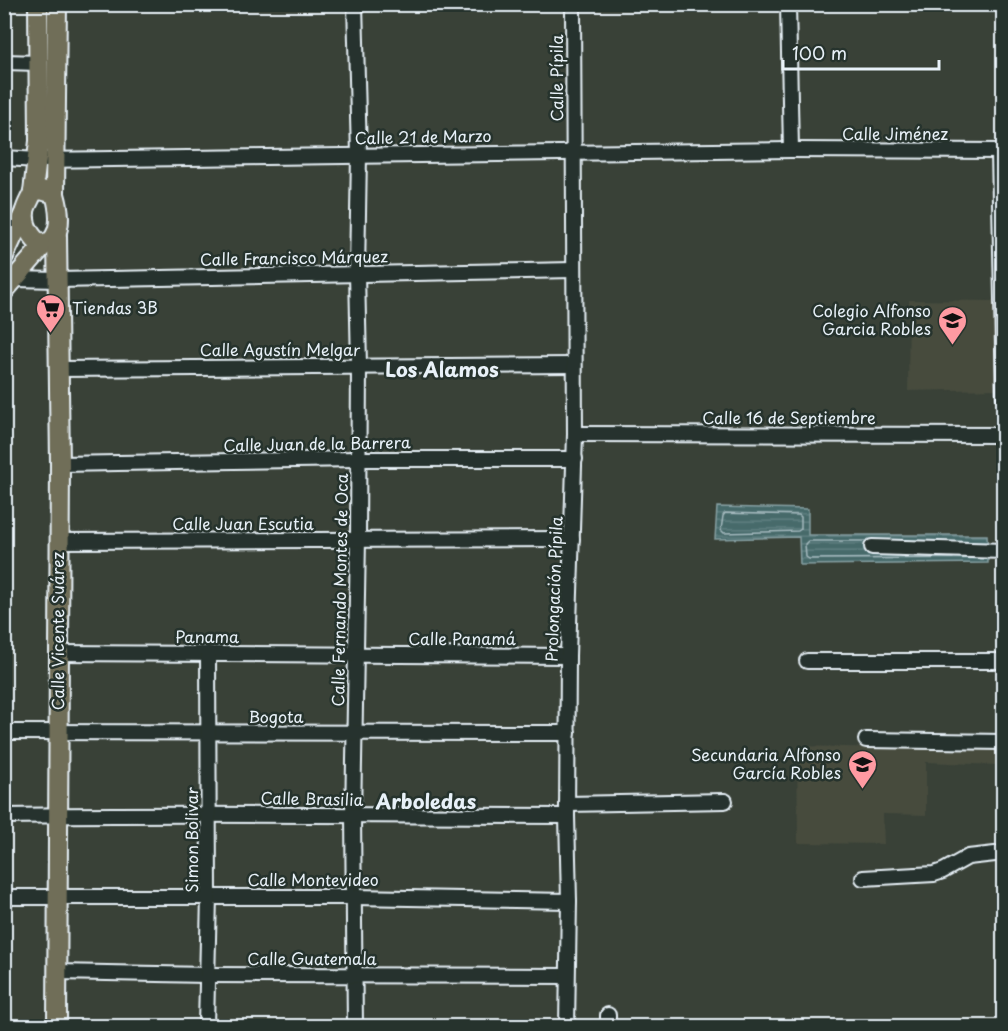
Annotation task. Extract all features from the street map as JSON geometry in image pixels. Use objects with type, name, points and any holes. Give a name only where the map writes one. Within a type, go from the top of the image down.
[{"type":"main road","points":[[10,285],[50,241],[59,223],[58,202],[47,160],[39,63],[38,4]]},
{"type":"main road","points":[[4,256],[47,160],[57,4]]},
{"type":"main road","points":[[33,192],[41,190],[55,194]]},
{"type":"main road","points":[[25,211],[29,232],[36,242],[50,241]]},
{"type":"main road","name":"Calle Vicente Suárez","points":[[50,241],[58,280],[60,465],[57,653],[57,1026]]},
{"type":"street","name":"Calle Fernando Montes de Oca","points":[[355,4],[359,154],[358,539],[353,816],[355,1026]]},
{"type":"street","name":"Calle Pípila","points":[[573,4],[573,152]]},
{"type":"street","points":[[788,4],[791,150]]},
{"type":"street","points":[[4,62],[39,63]]},
{"type":"street","points":[[1002,149],[1004,397]]},
{"type":"street","name":"Calle Jiménez","points":[[791,150],[1002,149]]},
{"type":"street","name":"Calle 21 de Marzo","points":[[4,158],[47,160],[359,154],[791,150]]},
{"type":"street","name":"Prolongación Pípila","points":[[567,1026],[568,656],[575,459],[573,152]]},
{"type":"street","name":"Calle Francisco Márquez","points":[[10,285],[58,280],[573,270]]},
{"type":"street","name":"Calle Agustín Melgar","points":[[58,369],[574,365]]},
{"type":"street","name":"Calle 16 de Septiembre","points":[[575,435],[1004,435]]},
{"type":"street","name":"Calle Juan de la Barrera","points":[[60,465],[358,459],[575,459]]},
{"type":"street","name":"Calle Juan Escutia","points":[[58,541],[572,538]]},
{"type":"street","points":[[872,547],[1004,551]]},
{"type":"street","name":"Panama","points":[[57,653],[356,655]]},
{"type":"street","name":"Simon Bolivar","points":[[206,1026],[209,896],[208,653]]},
{"type":"street","name":"Calle Panamá","points":[[356,655],[568,656]]},
{"type":"street","points":[[807,661],[1004,661]]},
{"type":"street","name":"Bogota","points":[[4,732],[568,733]]},
{"type":"street","points":[[866,740],[1004,742]]},
{"type":"street","name":"Calle Brasilia","points":[[4,816],[208,813],[353,816],[567,810],[725,801]]},
{"type":"street","points":[[863,878],[934,874],[968,857],[1004,853]]},
{"type":"street","name":"Calle Montevideo","points":[[4,897],[354,897],[569,901]]},
{"type":"street","name":"Calle Guatemala","points":[[57,972],[207,975],[567,976]]},
{"type":"shaded area","name":"Colegio Alfonso Garcia Robles","points":[[909,300],[995,301],[998,389],[908,391]]},
{"type":"shaded area","name":"Secundaria Alfonso García Robles","points":[[797,746],[997,750],[996,765],[926,762],[926,815],[883,814],[884,844],[798,843]]},
{"type":"water","points":[[717,507],[808,509],[808,535],[987,535],[988,563],[800,565],[799,537],[715,539]]},
{"type":"place","name":"Tiendas 3B","points":[[51,334]]},
{"type":"place","name":"Colegio Alfonso Garcia Robles","points":[[952,346]]},
{"type":"place","name":"Secundaria Alfonso García Robles","points":[[862,790]]},
{"type":"district","name":"Los Alamos","points":[[442,370]]},
{"type":"district","name":"Arboledas","points":[[426,802]]}]
